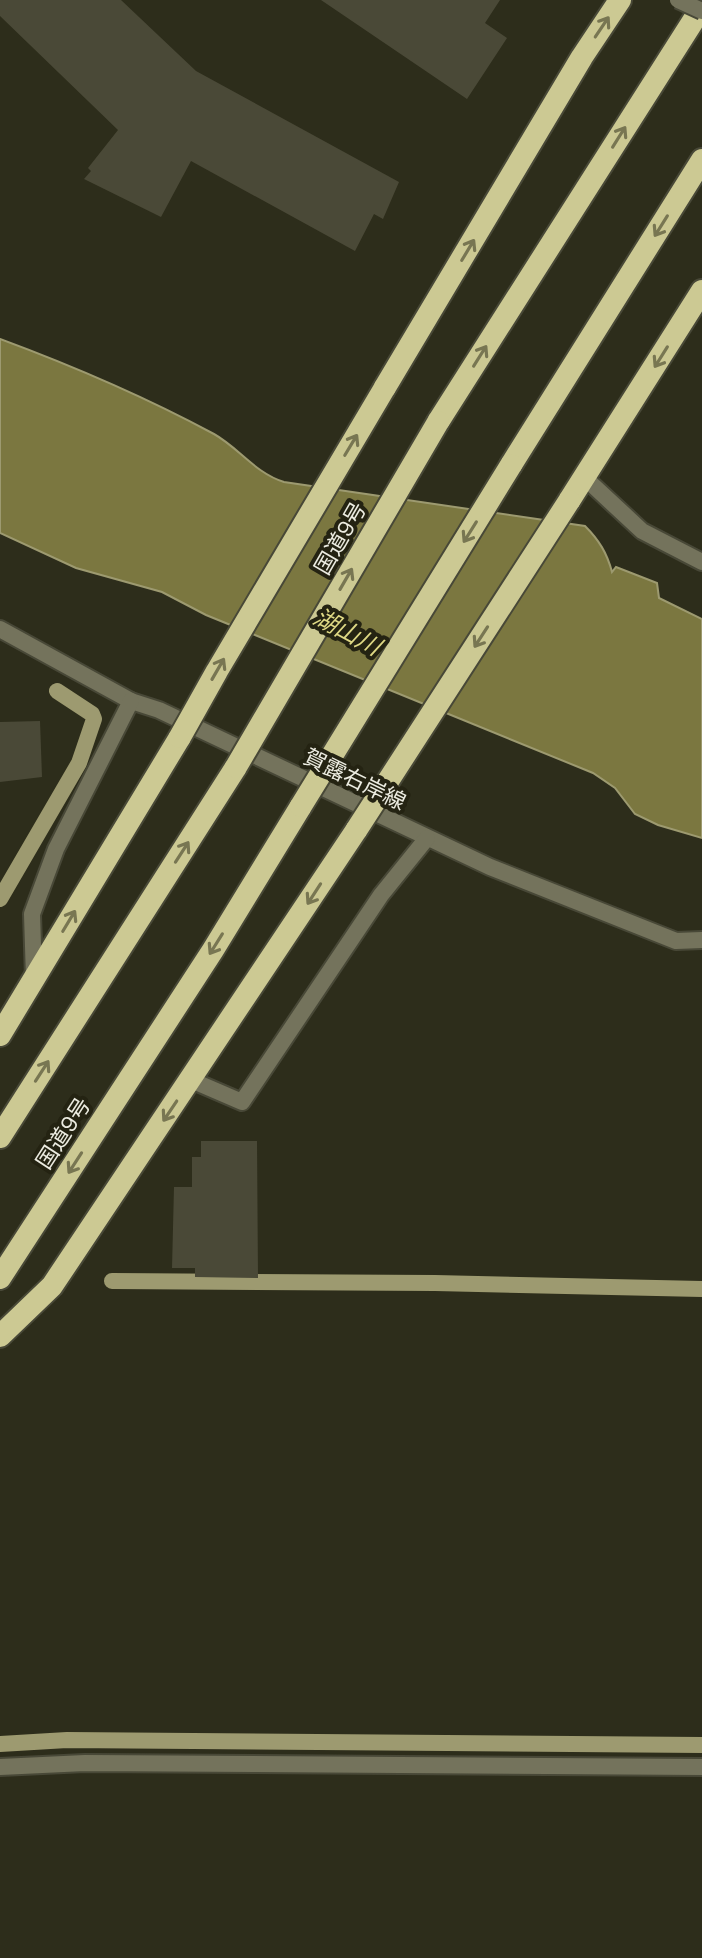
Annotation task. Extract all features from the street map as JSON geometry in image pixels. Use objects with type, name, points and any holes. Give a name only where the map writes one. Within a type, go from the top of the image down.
[{"type":"highway","points":[[0,1035],[582,57],[620,0]]},
{"type":"highway","name":"国道9号","points":[[0,1137],[236,767],[438,422],[702,9]]},
{"type":"highway","name":"国道9号","points":[[0,1278],[213,950],[702,160]]},
{"type":"highway","points":[[0,1336],[52,1286],[191,1080],[357,829],[702,291]]},
{"type":"street","points":[[678,0],[702,9]]},
{"type":"street","points":[[584,477],[642,531],[702,562]]},
{"type":"street","name":"賀露右岸線","points":[[0,629],[131,701],[159,710],[490,867],[676,941],[702,940]]},
{"type":"street","points":[[34,980],[32,914],[56,849],[131,701]]},
{"type":"street","points":[[191,1080],[242,1102],[381,895],[427,838]]},
{"type":"street","points":[[0,1767],[100,1763],[702,1767]]},
{"type":"water","name":"湖山川","points":[[0,339],[55,360],[188,420],[223,440],[264,473],[284,482],[585,526],[602,547],[612,572],[616,567],[657,583],[659,598],[702,619],[702,838],[658,825],[635,814],[615,788],[593,773],[206,615],[162,592],[76,568],[0,533]]},
{"type":"building","points":[[0,0],[121,0],[196,71],[399,182],[383,219],[374,214],[355,251],[191,161],[161,217],[84,179],[91,171],[88,168],[118,130],[0,16]]},
{"type":"building","points":[[321,0],[500,0],[485,23],[507,38],[467,99]]},
{"type":"building","points":[[40,721],[42,777],[0,782],[0,722]]},
{"type":"building","points":[[201,1141],[257,1141],[258,1278],[195,1277],[195,1268],[172,1268],[174,1187],[192,1187],[192,1157],[201,1157]]},
{"type":"waterway","points":[[0,899],[79,763],[94,719],[92,714],[57,691]]},
{"type":"waterway","points":[[112,1281],[702,1289]]},
{"type":"waterway","points":[[0,1744],[67,1740],[702,1745]]}]
